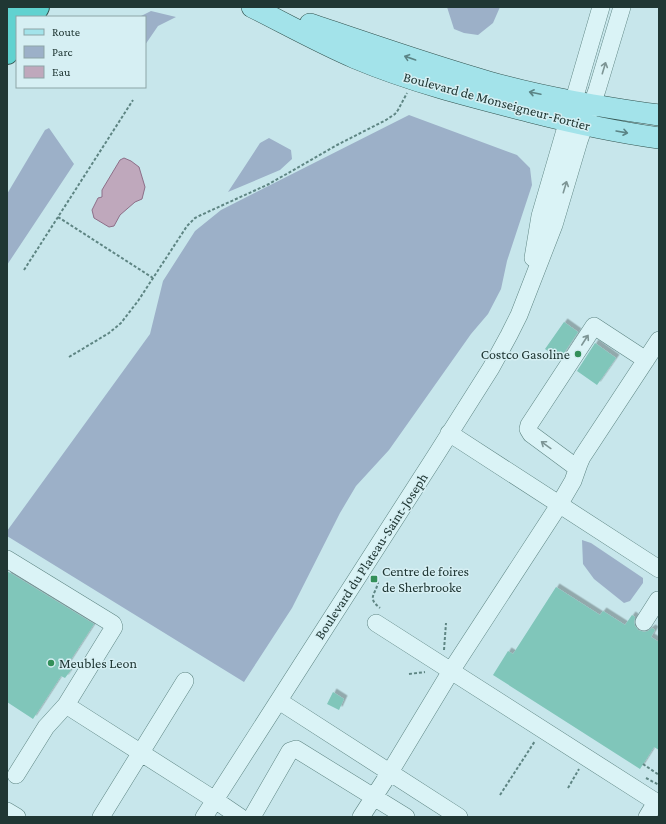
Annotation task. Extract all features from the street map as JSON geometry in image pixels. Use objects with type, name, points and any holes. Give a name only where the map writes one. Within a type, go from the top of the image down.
[{"type":"highway","points":[[7,31],[19,7]]},
{"type":"highway","points":[[33,16],[38,7]]},
{"type":"highway","points":[[7,53],[16,40]]},
{"type":"main road","name":"Boulevard de Monseigneur-Fortier","points":[[252,7],[346,54],[373,65],[413,79],[477,98],[579,113],[659,115]]},
{"type":"main road","name":"Boulevard de Monseigneur-Fortier","points":[[263,7],[447,70],[518,90],[579,113],[620,132],[659,138]]},
{"type":"street","name":"Boulevard du Plateau-Saint-Joseph","points":[[204,817],[506,343],[519,315],[528,290],[540,216],[579,113],[601,7]]},
{"type":"street","name":"Boulevard du Plateau-Saint-Joseph","points":[[579,113],[597,90],[622,7]]},
{"type":"street","points":[[577,468],[531,434],[528,429],[530,425],[594,326],[646,360]]},
{"type":"street","points":[[361,817],[451,671],[559,505],[573,481],[582,457],[659,340]]},
{"type":"street","points":[[449,433],[659,569]]},
{"type":"street","points":[[7,559],[113,624],[114,627],[66,705],[46,727],[16,775]]},
{"type":"street","points":[[644,622],[659,600]]},
{"type":"street","points":[[378,615],[451,671],[656,802],[647,817]]},
{"type":"street","points":[[101,817],[185,681]]},
{"type":"street","points":[[279,701],[459,817]]},
{"type":"street","points":[[66,705],[240,817]]},
{"type":"street","points":[[252,817],[290,751],[296,749],[406,817]]},
{"type":"street","points":[[7,811],[17,817]]},
{"type":"path","points":[[69,357],[115,329],[128,315],[187,226],[195,218],[209,210],[269,184],[337,145],[386,120],[395,114],[401,106],[406,98],[413,79]]},
{"type":"path","points":[[24,270],[133,100]]},
{"type":"path","points":[[58,217],[153,278]]},
{"type":"path","points":[[374,578],[378,583],[373,594],[373,600],[378,615]]},
{"type":"path","points":[[444,649],[446,623]]},
{"type":"path","points":[[500,795],[543,730]]},
{"type":"path","points":[[643,764],[659,775]]},
{"type":"green space","points":[[447,7],[500,7],[493,23],[478,35],[464,33],[454,29]]},
{"type":"green space","points":[[151,11],[176,17],[158,26],[146,44],[146,16],[141,16]]},
{"type":"green space","points":[[409,115],[517,155],[530,168],[532,185],[507,261],[501,289],[488,314],[471,334],[389,450],[356,486],[340,513],[292,608],[244,682],[7,536],[7,531],[150,334],[163,281],[195,231],[221,210]]},
{"type":"green space","points":[[49,128],[74,164],[7,265],[7,194],[45,130]]},
{"type":"green space","points":[[269,138],[291,150],[292,159],[280,170],[228,192],[260,143]]},
{"type":"green space","points":[[582,540],[591,543],[643,578],[643,583],[630,601],[624,603],[594,579],[583,564]]},
{"type":"water","points":[[124,158],[139,167],[145,187],[142,199],[135,202],[120,215],[114,226],[109,227],[94,218],[92,210],[98,198],[102,197],[102,190],[120,160]]},
{"type":"building","points":[[564,322],[578,332],[560,359],[545,349]]},
{"type":"building","points":[[595,343],[616,358],[597,385],[577,371]]},
{"type":"building","points":[[7,571],[94,624],[66,667],[71,670],[65,678],[61,676],[33,719],[7,702]]},
{"type":"building","points":[[556,587],[600,615],[603,611],[625,625],[632,615],[635,617],[634,622],[638,630],[644,632],[652,628],[655,630],[651,637],[659,642],[659,750],[654,747],[640,769],[493,675],[508,651],[513,654]]},
{"type":"building","points":[[333,692],[344,699],[339,710],[327,704]]},
{"type":"place","name":"Costco Gasoline","points":[[578,354]]},
{"type":"place","name":"Centre de foires de Sherbrooke","points":[[374,579]]},
{"type":"place","name":"Meubles Leon","points":[[51,663]]}]
